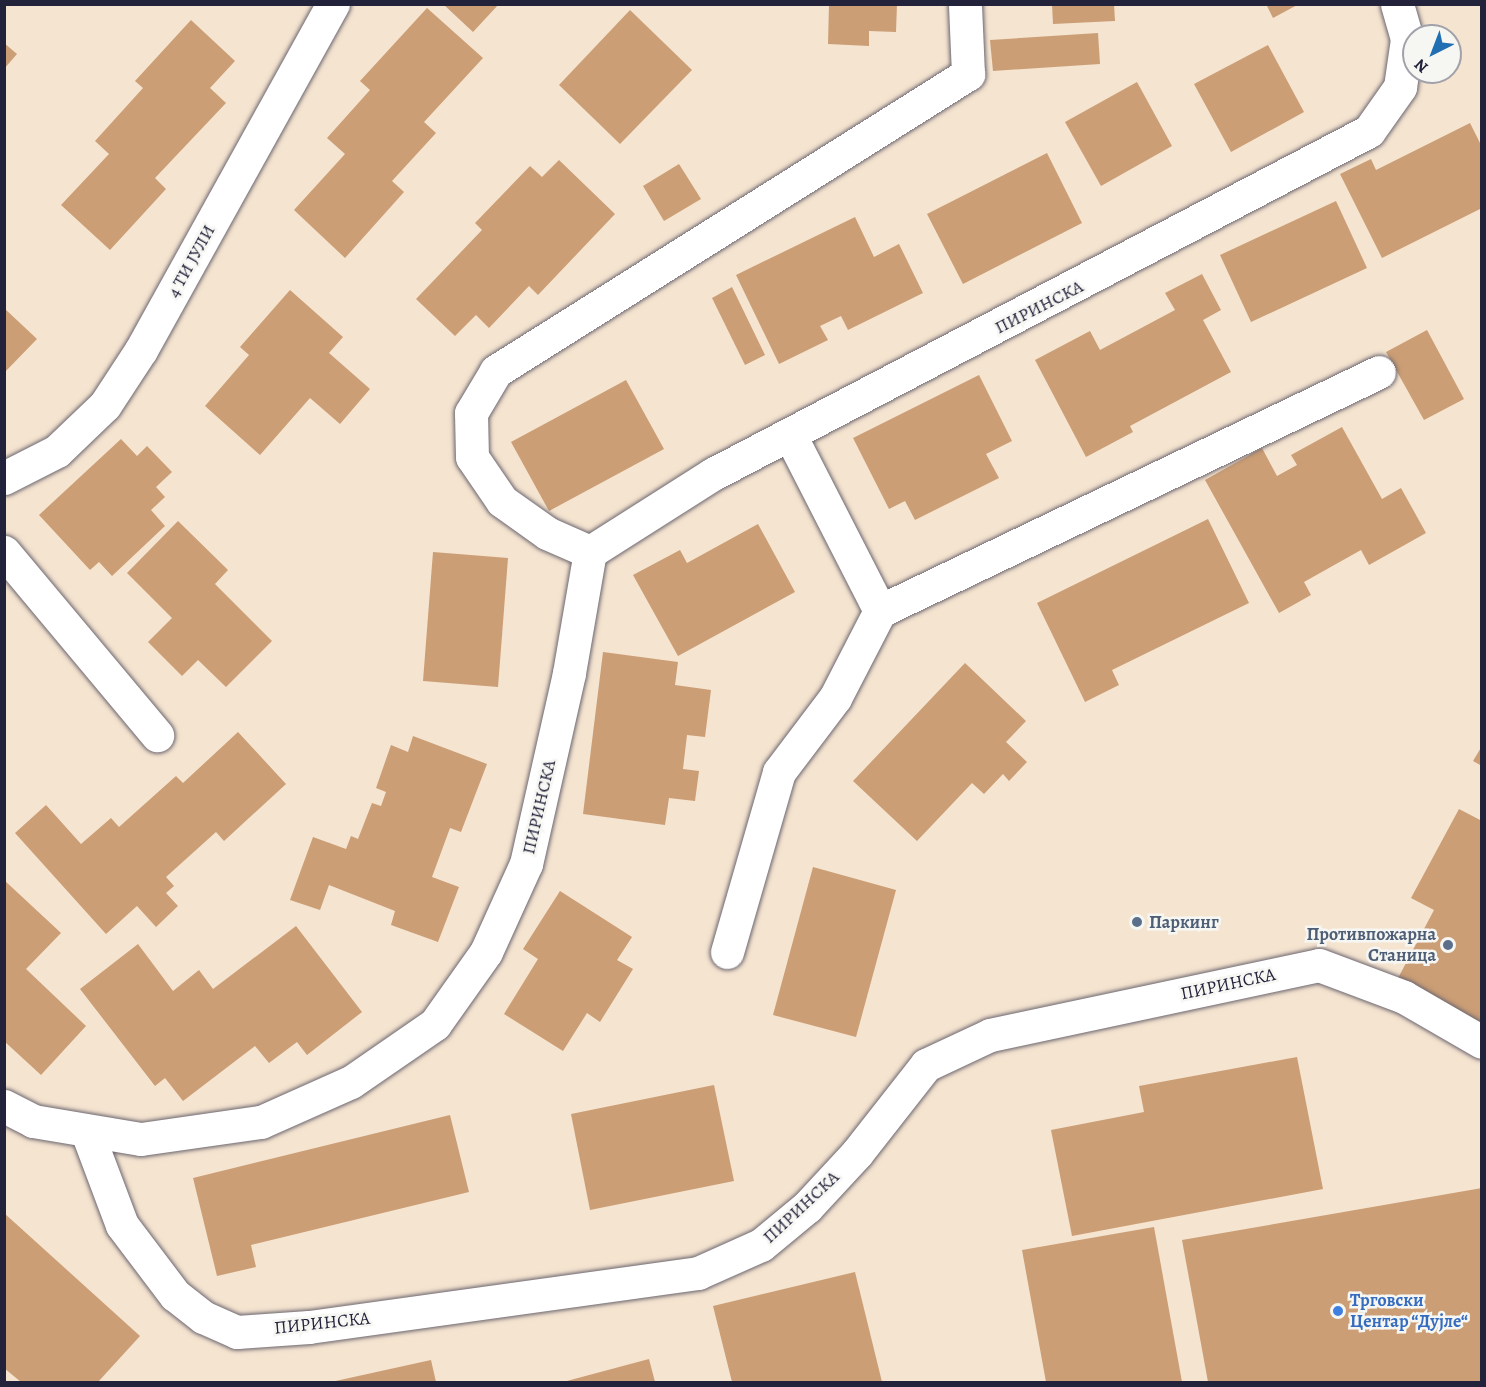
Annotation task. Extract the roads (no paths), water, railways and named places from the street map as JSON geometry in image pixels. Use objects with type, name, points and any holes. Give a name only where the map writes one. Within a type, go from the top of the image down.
[{"type":"street","name":"4 ТИ ЈУЛИ","points":[[4,478],[57,451],[105,405],[141,350],[333,4]]},
{"type":"street","points":[[590,552],[547,533],[502,501],[472,457],[471,413],[496,370],[968,74],[966,4]]},
{"type":"street","name":"ПИРИНСКА","points":[[4,1106],[33,1121],[87,1132],[141,1138],[261,1122],[351,1082],[435,1024],[486,952],[526,864],[569,673],[590,552],[714,474],[1369,131],[1400,87],[1407,39],[1396,4]]},
{"type":"street","points":[[727,952],[779,772],[835,698],[880,611],[1379,372]]},
{"type":"street","points":[[790,435],[880,611]]},
{"type":"street","points":[[4,552],[157,735]]},
{"type":"street","name":"ПИРИНСКА","points":[[87,1132],[122,1225],[176,1295],[203,1317],[237,1332],[309,1327],[698,1273],[761,1245],[807,1207],[857,1153],[926,1065],[990,1035],[1319,964],[1404,997],[1482,1042]]},
{"type":"place","name":"Паркинг","points":[[1137,922]]},
{"type":"place","name":"Противпожарна Станица","points":[[1448,945]]},
{"type":"place","name":"Трговски Центар “Дујле“","points":[[1338,1311]]}]
